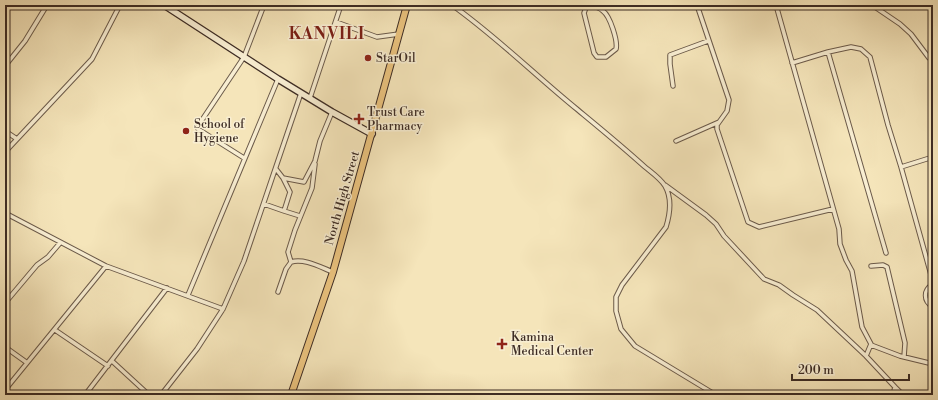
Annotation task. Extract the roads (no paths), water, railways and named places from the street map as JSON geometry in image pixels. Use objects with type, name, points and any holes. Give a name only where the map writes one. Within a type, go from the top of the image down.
[{"type":"highway","name":"North High Street","points":[[291,395],[333,272],[407,5]]},
{"type":"main road","points":[[164,5],[332,112],[372,134]]},
{"type":"street","points":[[5,66],[26,41],[47,5]]},
{"type":"street","points":[[5,152],[92,59],[120,5]]},
{"type":"street","points":[[244,158],[198,129],[198,127],[244,57],[264,5]]},
{"type":"street","points":[[310,98],[342,5]]},
{"type":"street","points":[[452,5],[504,46],[664,184],[706,215],[716,224],[724,236],[764,279],[779,285],[792,295],[817,310],[866,356],[903,395]]},
{"type":"street","points":[[588,5],[595,6],[607,14],[617,41],[616,49],[606,57],[597,57],[594,53],[584,14],[588,5]]},
{"type":"street","points":[[697,5],[729,100],[727,112],[720,121],[717,129],[748,222],[759,227],[833,209]]},
{"type":"street","points":[[776,5],[825,177],[839,229],[842,248],[852,271],[862,327],[871,345],[904,357],[933,364]]},
{"type":"street","points":[[872,5],[900,24],[911,34],[929,58],[933,58]]},
{"type":"street","points":[[336,22],[377,37],[399,34]]},
{"type":"street","points":[[673,86],[670,55],[708,41]]},
{"type":"street","points":[[792,63],[851,47],[857,47],[870,57],[933,283],[926,290],[925,295],[928,304],[933,307]]},
{"type":"street","points":[[828,52],[886,253]]},
{"type":"street","points":[[188,295],[278,78]]},
{"type":"street","points":[[160,395],[197,349],[223,309],[244,261],[302,93]]},
{"type":"street","points":[[291,262],[288,252],[300,216],[312,188],[315,161],[320,141],[332,112]]},
{"type":"street","points":[[676,141],[720,121]]},
{"type":"street","points":[[5,131],[17,139]]},
{"type":"street","points":[[901,167],[933,157]]},
{"type":"street","points":[[282,178],[304,182],[315,161]]},
{"type":"street","points":[[276,168],[290,192],[284,211]]},
{"type":"street","points":[[664,184],[670,205],[666,227],[622,284],[616,297],[616,311],[621,329],[635,346],[716,395]]},
{"type":"street","points":[[264,204],[300,216]]},
{"type":"street","points":[[5,213],[106,266],[223,309]]},
{"type":"street","points":[[5,304],[37,265],[48,257],[60,243]]},
{"type":"street","points":[[278,292],[286,269],[291,262],[310,263],[333,272]]},
{"type":"street","points":[[871,266],[883,264],[887,267],[905,343],[904,357]]},
{"type":"street","points":[[5,390],[26,362],[55,330],[106,266]]},
{"type":"street","points":[[85,395],[167,288]]},
{"type":"street","points":[[55,330],[108,366]]},
{"type":"street","points":[[866,356],[871,345]]},
{"type":"street","points":[[5,347],[26,362]]},
{"type":"street","points":[[112,361],[149,395]]},
{"type":"street","points":[[893,395],[895,387]]},
{"type":"place","name":"StarOil","points":[[368,58]]},
{"type":"place","name":"Trust Care Pharmacy","points":[[359,119]]},
{"type":"place","name":"School of Hygiene","points":[[186,131]]},
{"type":"place","name":"Kamina Medical Center","points":[[502,344]]},
{"type":"district","name":"KANVILI","points":[[327,33]]}]
